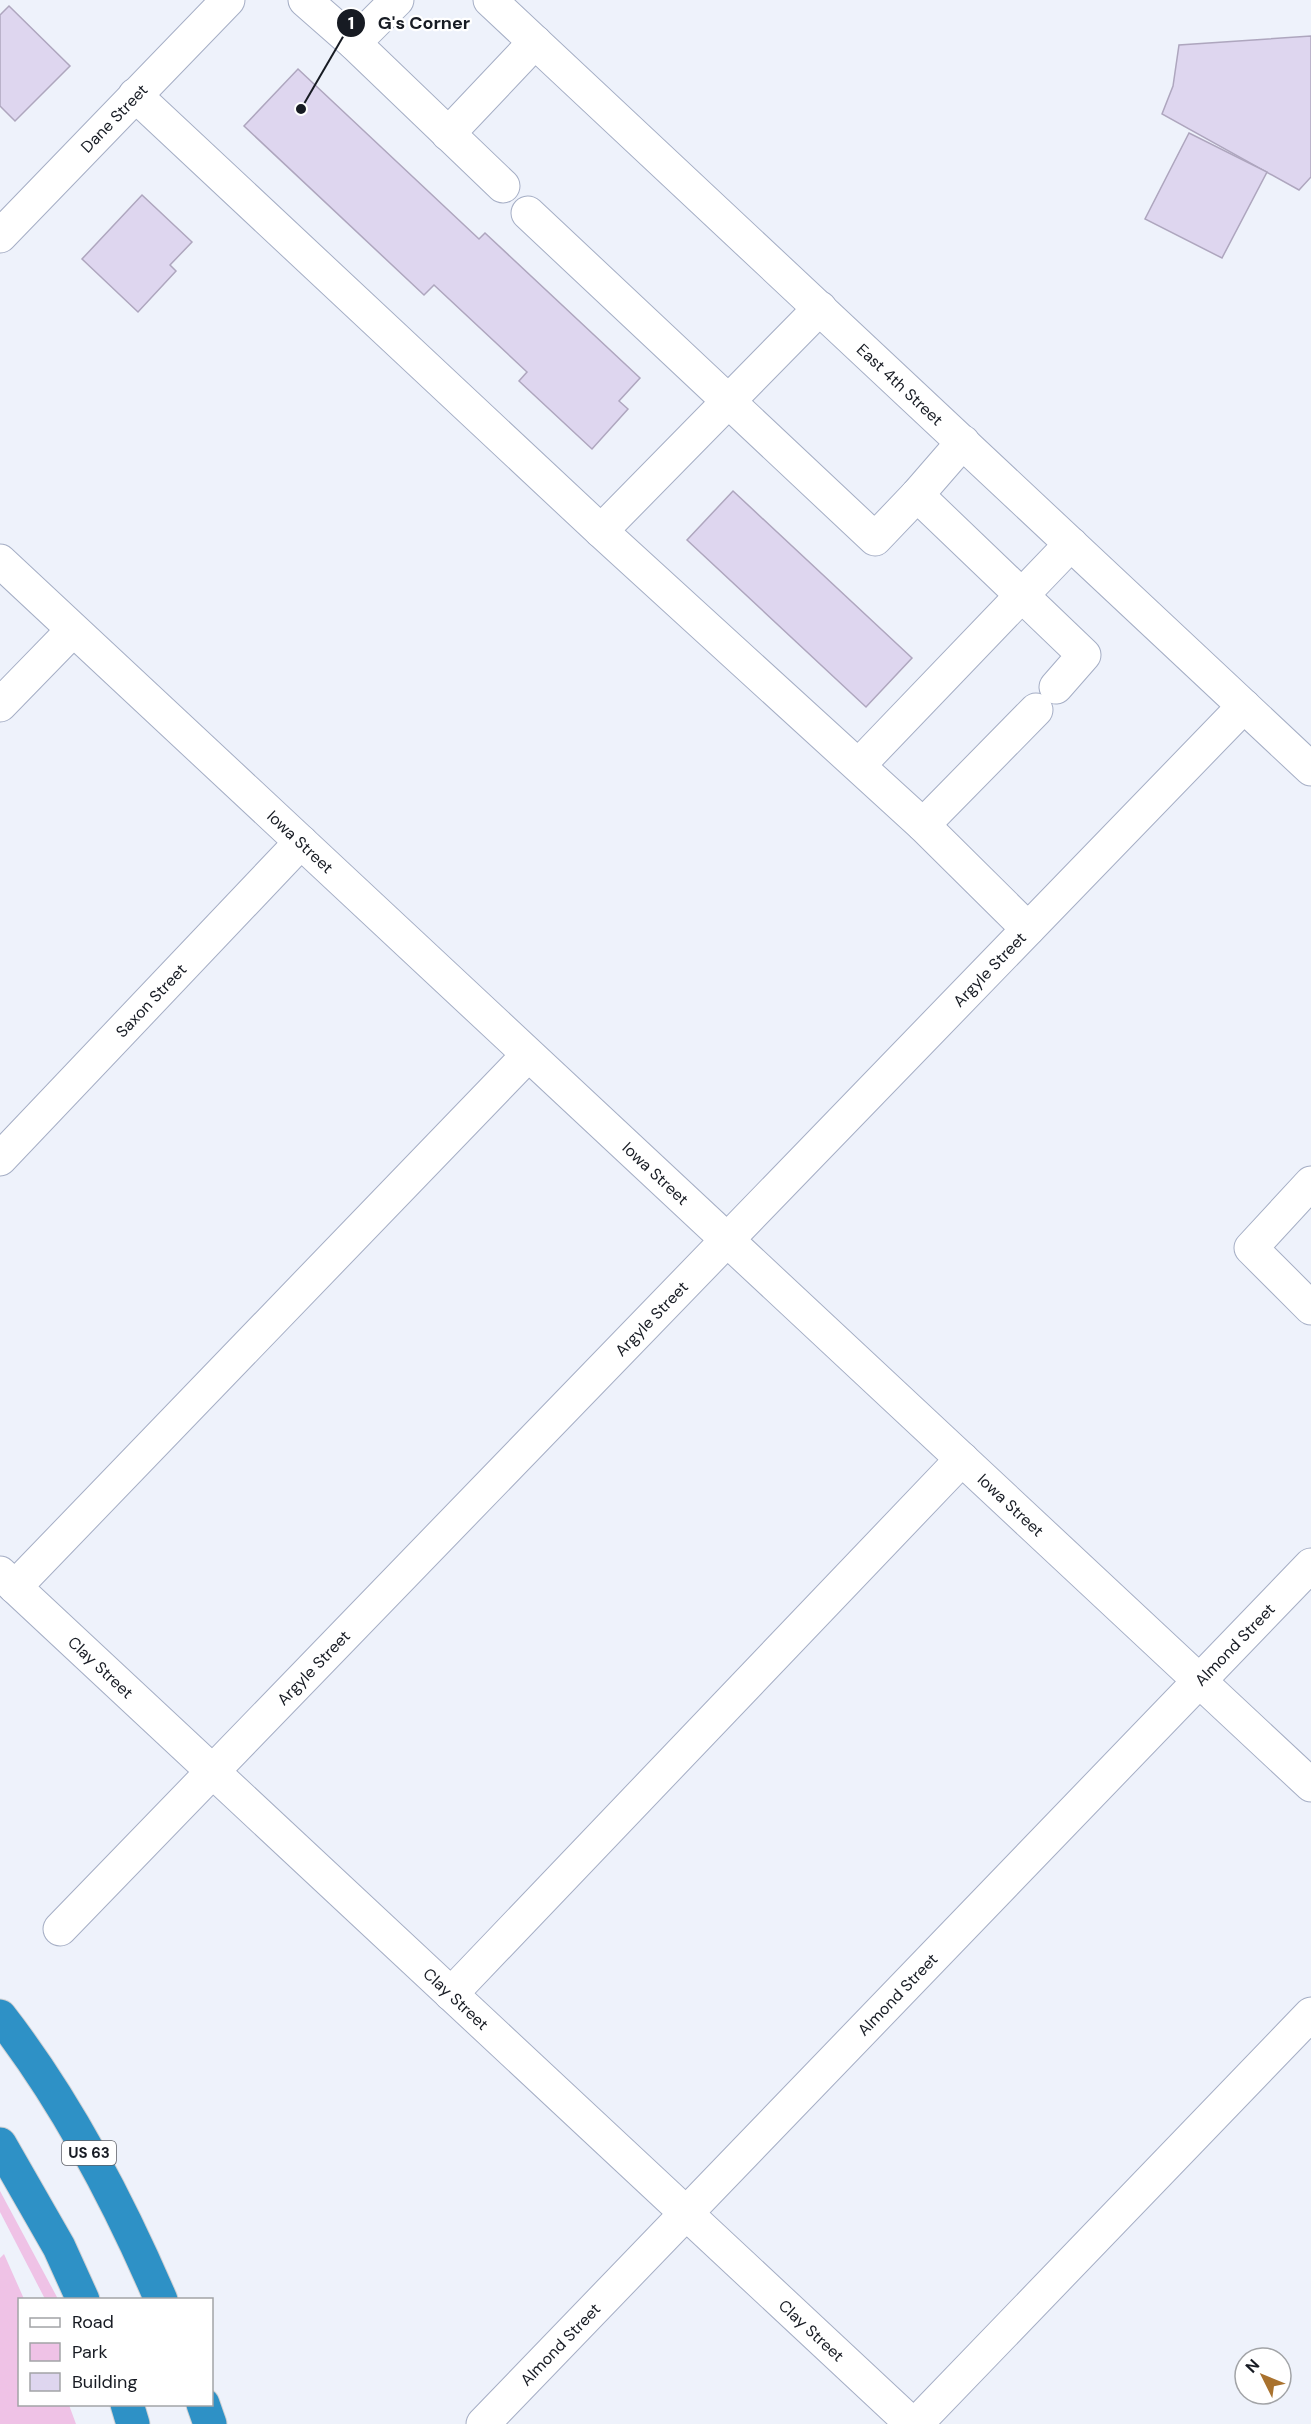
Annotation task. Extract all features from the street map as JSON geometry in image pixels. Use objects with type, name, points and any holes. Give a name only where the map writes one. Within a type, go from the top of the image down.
[{"type":"highway","name":"US 63","points":[[0,2016],[47,2084],[84,2145],[124,2216],[160,2298]]},
{"type":"highway","points":[[0,2144],[59,2247],[82,2298]]},
{"type":"highway","points":[[128,2406],[133,2424]]},
{"type":"highway","points":[[204,2406],[210,2424]]},
{"type":"street","name":"Dane Street","points":[[0,236],[228,0]]},
{"type":"street","points":[[305,0],[354,43],[503,186]]},
{"type":"street","points":[[354,43],[397,0]]},
{"type":"street","name":"East 4th Street","points":[[490,0],[1311,769]]},
{"type":"street","points":[[448,134],[535,42]]},
{"type":"street","points":[[135,95],[602,531],[859,765],[1028,929]]},
{"type":"street","points":[[528,213],[875,540],[963,442]]},
{"type":"street","points":[[602,531],[820,308]]},
{"type":"street","points":[[917,495],[1084,655],[1046,698],[923,825]]},
{"type":"street","points":[[859,765],[1071,544]]},
{"type":"street","name":"Iowa Street","points":[[0,561],[1311,1785]]},
{"type":"street","points":[[0,705],[73,630]]},
{"type":"street","name":"Argyle Street","points":[[60,1929],[1244,706]]},
{"type":"street","name":"Saxon Street","points":[[0,1159],[301,842]]},
{"type":"street","points":[[7,1580],[528,1054]]},
{"type":"street","points":[[1311,1183],[1251,1248],[1311,1308]]},
{"type":"street","points":[[451,1994],[962,1459]]},
{"type":"street","name":"Almond Street","points":[[483,2424],[1311,1565]]},
{"type":"street","name":"Clay Street","points":[[7,1580],[914,2424]]},
{"type":"street","points":[[914,2424],[1311,2014]]},
{"type":"green space","points":[[0,2191],[57,2298],[44,2298],[0,2212]]},
{"type":"green space","points":[[4,2254],[24,2298],[18,2298],[18,2406],[69,2406],[76,2424],[0,2424],[0,2258]]},
{"type":"building","points":[[9,6],[70,66],[15,121],[0,106],[0,15]]},
{"type":"building","points":[[1311,36],[1311,177],[1299,190],[1162,114],[1173,86],[1179,45]]},
{"type":"building","points":[[298,69],[479,239],[485,233],[640,378],[619,401],[628,409],[592,449],[519,381],[527,372],[434,285],[424,295],[244,126]]},
{"type":"building","points":[[1189,133],[1267,172],[1222,258],[1145,219]]},
{"type":"building","points":[[142,195],[192,242],[170,265],[176,271],[138,312],[82,259]]},
{"type":"building","points":[[733,491],[912,658],[866,707],[687,540]]},
{"type":"place","name":"G's Corner","points":[[301,109]]}]
